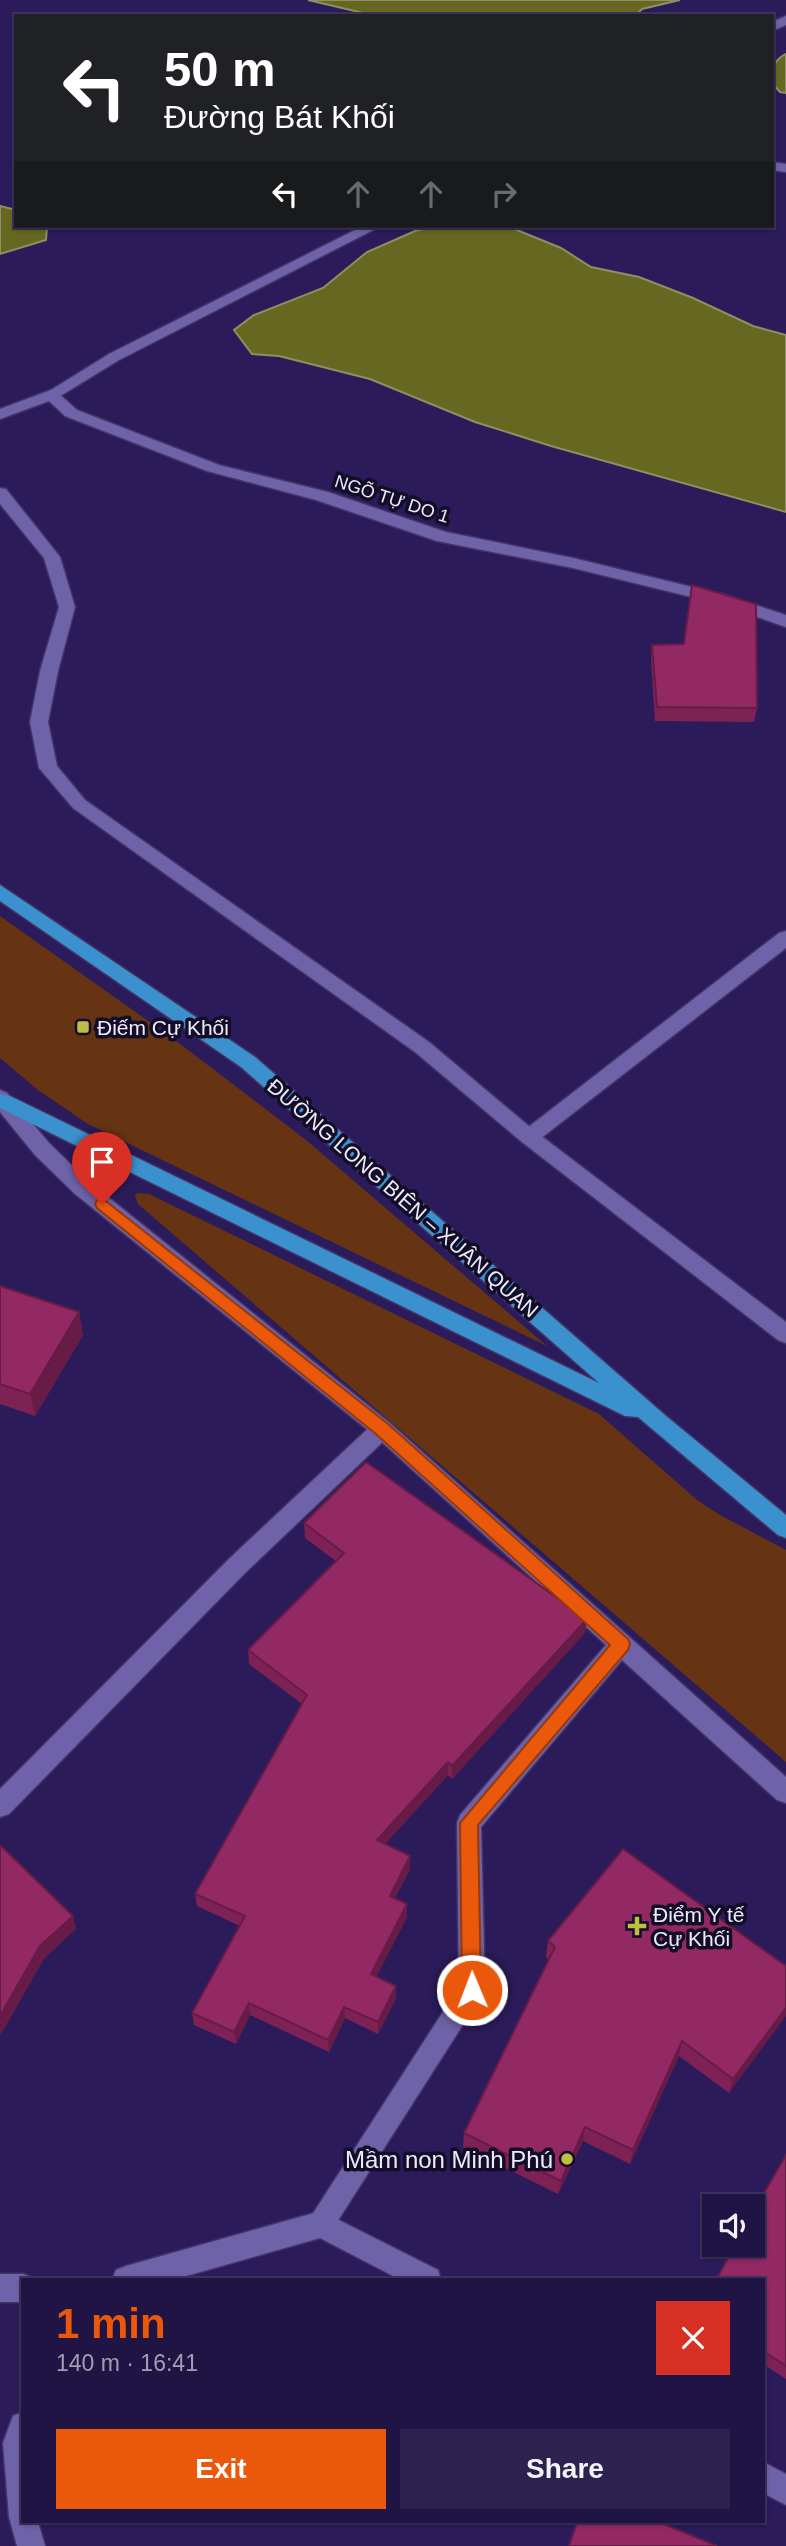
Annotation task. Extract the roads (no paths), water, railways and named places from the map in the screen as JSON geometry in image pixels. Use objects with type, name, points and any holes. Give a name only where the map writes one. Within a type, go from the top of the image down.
[{"type":"main road","name":"ĐƯỜNG LONG BIÊN – XUÂN QUAN","points":[[0,892],[248,1062],[658,1423],[786,1528]]},
{"type":"main road","points":[[1,1100],[658,1423]]},
{"type":"street","points":[[0,414],[51,395],[114,357],[370,228]]},
{"type":"street","name":"NGÕ TỰ DO 1","points":[[51,395],[71,413],[213,468],[323,496],[443,537],[573,563],[725,600],[786,621]]},
{"type":"street","points":[[0,493],[52,557],[67,607],[49,671],[39,722],[48,768],[79,804],[422,1047],[529,1137],[786,1335]]},
{"type":"street","points":[[529,1137],[786,938]]},
{"type":"street","points":[[1,1100],[41,1149],[81,1187],[382,1429],[786,1792]]},
{"type":"street","points":[[0,1806],[239,1565],[382,1429]]},
{"type":"street","points":[[133,2278],[321,2224],[472,1990],[469,1823],[621,1644]]},
{"type":"street","points":[[321,2224],[424,2278]]},
{"type":"street","points":[[0,2288],[21,2288]]},
{"type":"street","points":[[21,2432],[17,2443],[21,2494]]},
{"type":"street","points":[[765,2477],[786,2491]]},
{"type":"street","points":[[24,2523],[31,2546]]},
{"type":"place","name":"Điếm Cự Khối","points":[[83,1027]]},
{"type":"place","name":"Điểm Y tế Cự Khối","points":[[637,1926]]},
{"type":"place","name":"Mầm non Minh Phú","points":[[567,2159]]}]
